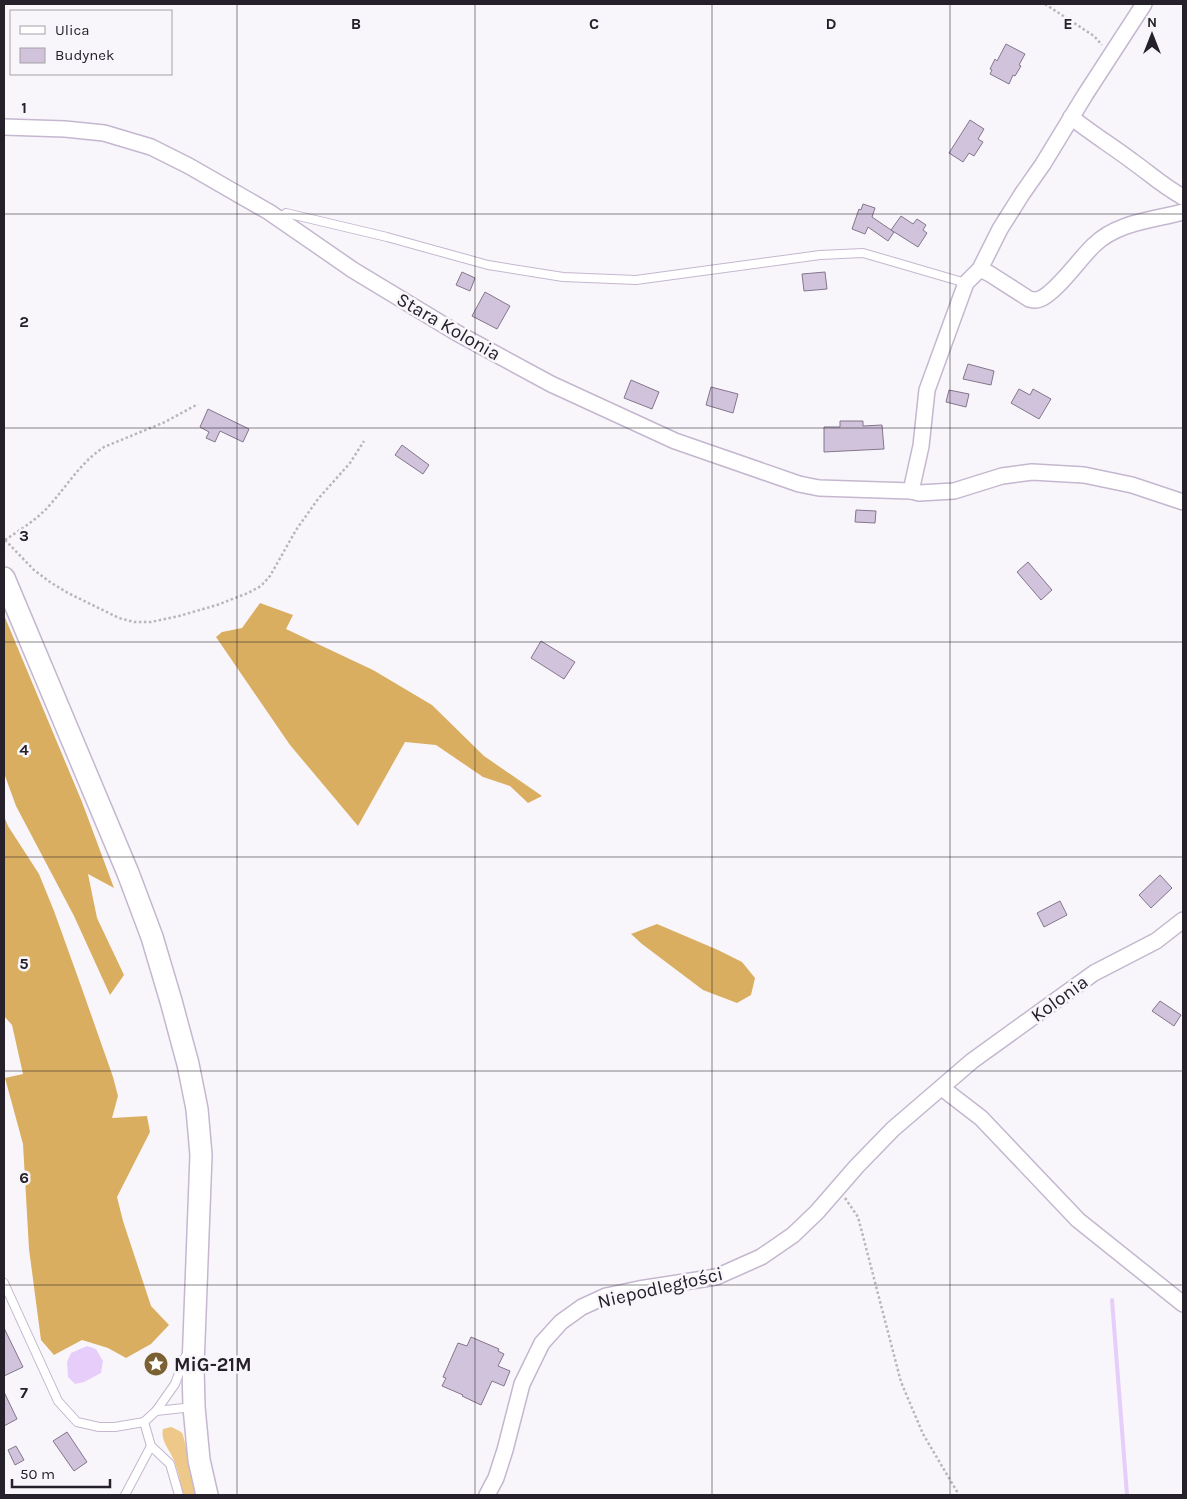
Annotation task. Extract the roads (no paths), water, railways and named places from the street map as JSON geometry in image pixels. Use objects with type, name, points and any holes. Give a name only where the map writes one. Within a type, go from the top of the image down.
[{"type":"main road","points":[[4,578],[128,873],[152,937],[182,1040],[196,1102],[201,1155],[194,1329],[194,1407],[199,1460],[207,1495]]},
{"type":"street","points":[[911,491],[921,446],[927,390],[966,283],[980,269],[1000,229],[1144,4]]},
{"type":"street","points":[[1071,117],[1132,161],[1168,190],[1183,197]]},
{"type":"street","name":"Stara Kolonia","points":[[4,127],[65,129],[104,134],[151,147],[279,218],[353,270],[457,333],[551,384],[675,441],[799,484],[819,488],[931,493],[954,491],[1002,476],[1032,472],[1084,475],[1132,485],[1183,502]]},
{"type":"street","points":[[980,269],[1028,299],[1035,301],[1041,299],[1054,289],[1095,244],[1107,235],[1119,228],[1183,212]]},
{"type":"street","name":"Kolonia","points":[[837,1189],[892,1130],[972,1061],[1094,972],[1156,941],[1183,920]]},
{"type":"street","points":[[942,1088],[981,1118],[1078,1220],[1183,1304]]},
{"type":"street","name":"Niepodległości","points":[[486,1495],[496,1478],[522,1384],[542,1343],[561,1322],[582,1307],[606,1296],[716,1277],[761,1257],[793,1235],[818,1212],[837,1189]]},
{"type":"lane","points":[[279,218],[286,213],[395,239],[488,265],[563,277],[636,280],[820,255],[863,253],[966,283]]},
{"type":"lane","points":[[4,1283],[58,1401],[77,1422],[99,1427],[115,1427],[144,1422],[156,1411],[175,1384],[194,1329]]},
{"type":"lane","points":[[156,1411],[194,1407]]},
{"type":"lane","points":[[144,1422],[150,1446],[170,1464],[179,1495]]},
{"type":"lane","points":[[125,1495],[150,1446]]},
{"type":"waterway","points":[[1112,1300],[1127,1495]]},
{"type":"place","name":"MiG-21M","points":[[156,1364]]}]
